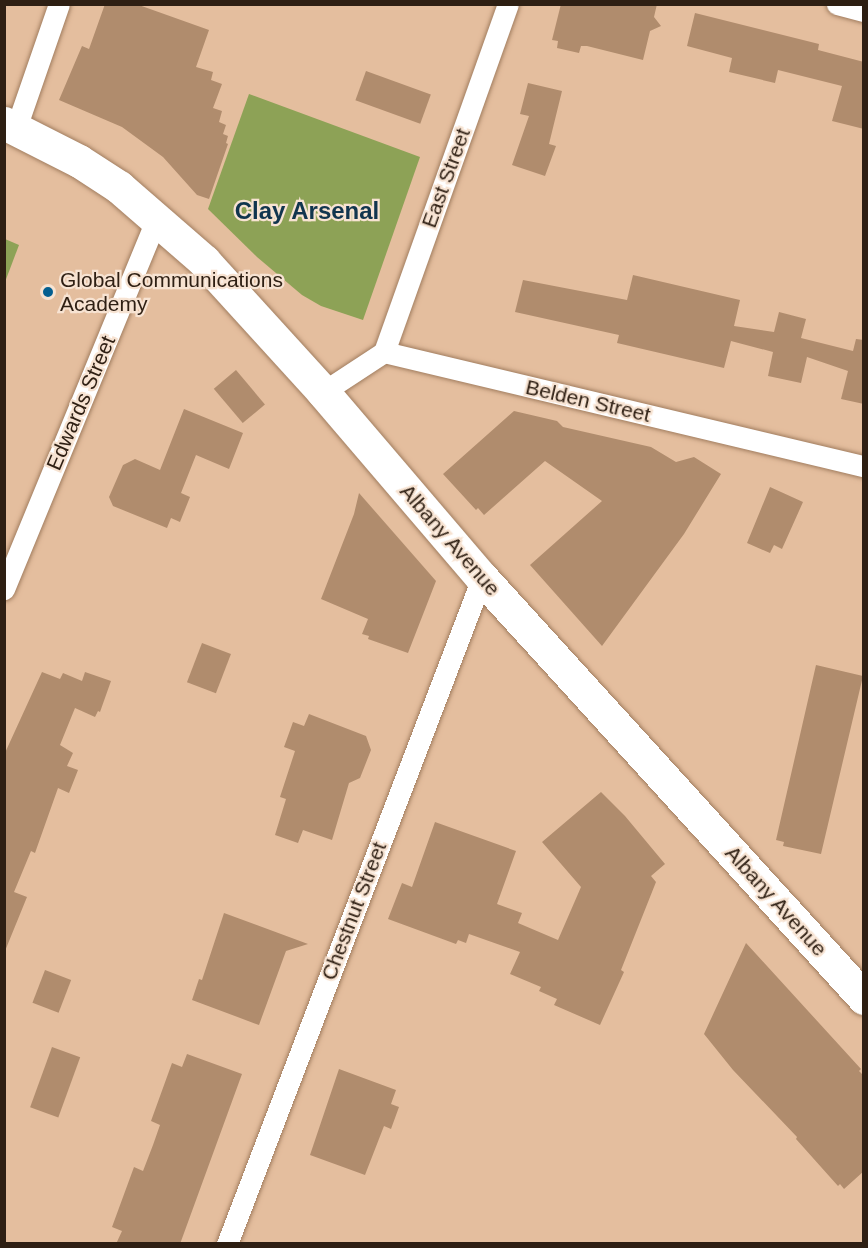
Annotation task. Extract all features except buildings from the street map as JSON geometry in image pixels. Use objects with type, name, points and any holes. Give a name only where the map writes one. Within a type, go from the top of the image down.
[{"type":"highway","name":"Albany Avenue","points":[[10,126],[79,161],[119,187],[204,261],[323,392],[482,578],[864,998]]},
{"type":"street","points":[[10,126],[59,4]]},
{"type":"street","name":"East Street","points":[[384,352],[508,4]]},
{"type":"street","points":[[837,4],[864,11]]},
{"type":"street","name":"Edwards Street","points":[[4,589],[157,218]]},
{"type":"street","points":[[323,392],[384,352]]},
{"type":"street","name":"Belden Street","points":[[384,352],[864,466]]},
{"type":"street","name":"Chestnut Street","points":[[227,1244],[482,578]]},
{"type":"green space","points":[[249,94],[420,157],[363,320],[321,306],[302,295],[257,257],[208,209]]},
{"type":"green space","points":[[5,239],[19,245],[5,282]]},
{"type":"place","name":"Global Communications Academy","points":[[48,292]]},
{"type":"district","name":"Clay Arsenal","points":[[307,211]]}]
